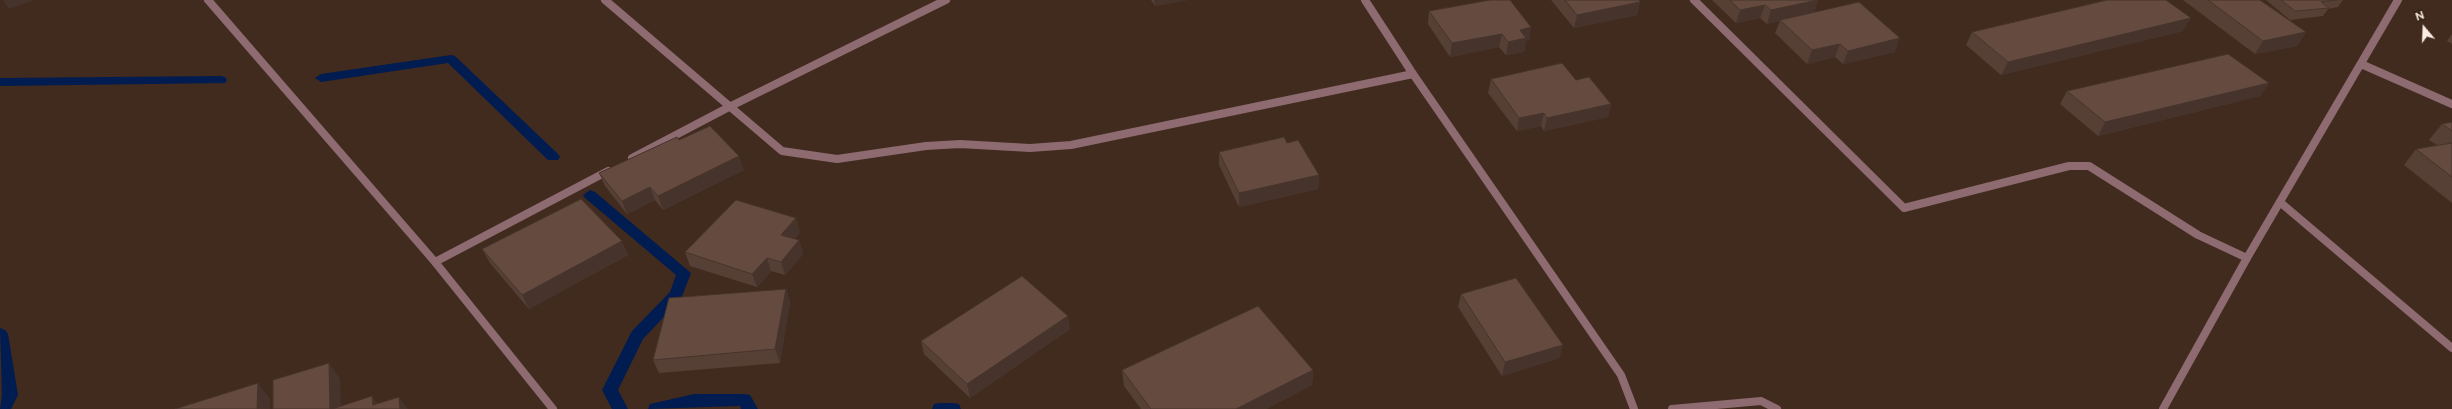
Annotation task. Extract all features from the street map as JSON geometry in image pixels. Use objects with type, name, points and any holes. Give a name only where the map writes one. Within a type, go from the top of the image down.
[{"type":"street","points":[[208,0],[435,262],[553,409]]},
{"type":"street","points":[[605,0],[782,151],[837,159],[926,146],[960,144],[1030,148],[1071,145],[1412,74]]},
{"type":"street","points":[[435,262],[731,106],[946,0]]},
{"type":"street","points":[[1365,0],[1412,74],[1621,376],[1634,409]]},
{"type":"street","points":[[1694,0],[1891,197],[1904,208],[2069,166],[2089,166],[2198,235],[2247,258]]},
{"type":"street","points":[[2163,409],[2247,258],[2398,0]]},
{"type":"street","points":[[2361,64],[2452,104]]},
{"type":"street","points":[[2281,202],[2452,348]]},
{"type":"street","points":[[1672,409],[1761,401],[1777,409]]},
{"type":"building","points":[[1490,0],[1510,0],[1531,27],[1520,30],[1526,38],[1508,42],[1502,34],[1452,43],[1429,11]]},
{"type":"building","points":[[1565,0],[1639,0],[1640,2],[1577,15]]},
{"type":"building","points":[[1730,0],[1818,0],[1771,10],[1765,5],[1740,10]]},
{"type":"building","points":[[2107,0],[2166,0],[2191,18],[2008,62],[1972,32]]},
{"type":"building","points":[[2208,0],[2260,0],[2306,32],[2263,41]]},
{"type":"building","points":[[2281,0],[2337,0],[2321,2],[2329,8],[2295,11]]},
{"type":"building","points":[[1859,2],[1900,38],[1848,51],[1840,44],[1812,50],[1780,20]]},
{"type":"building","points":[[2228,54],[2269,83],[2105,122],[2067,91]]},
{"type":"building","points":[[1562,63],[1576,80],[1589,77],[1611,104],[1547,118],[1544,113],[1519,118],[1491,79]]},
{"type":"building","points":[[2452,122],[2452,131],[2442,124]]},
{"type":"building","points":[[710,126],[739,156],[658,196],[650,187],[622,201],[599,173],[677,137],[679,140]]},
{"type":"building","points":[[1284,137],[1287,143],[1298,140],[1319,175],[1239,193],[1219,152]]},
{"type":"building","points":[[2452,143],[2452,177],[2416,149]]},
{"type":"building","points":[[581,199],[622,241],[522,295],[482,249]]},
{"type":"building","points":[[736,200],[796,218],[781,235],[799,240],[781,262],[767,258],[752,274],[685,252]]},
{"type":"building","points":[[1022,276],[1068,316],[967,384],[921,341]]},
{"type":"building","points":[[1516,278],[1563,345],[1505,362],[1461,294]]},
{"type":"building","points":[[786,289],[775,349],[653,360],[669,298]]},
{"type":"building","points":[[1258,306],[1313,370],[1236,409],[1151,409],[1122,370]]},
{"type":"building","points":[[329,363],[330,409],[273,409],[273,380]]},
{"type":"building","points":[[258,383],[257,409],[175,409]]},
{"type":"building","points":[[372,396],[373,405],[399,397],[400,409],[332,409]]},
{"type":"waterway","points":[[321,78],[451,59],[553,157]]},
{"type":"waterway","points":[[0,82],[221,80]]},
{"type":"waterway","points":[[590,195],[684,273],[676,295],[637,335],[610,390],[620,409]]},
{"type":"waterway","points":[[0,334],[10,395],[3,409]]},
{"type":"waterway","points":[[656,409],[694,400],[744,400],[750,409]]},
{"type":"waterway","points":[[940,409],[953,409]]}]
